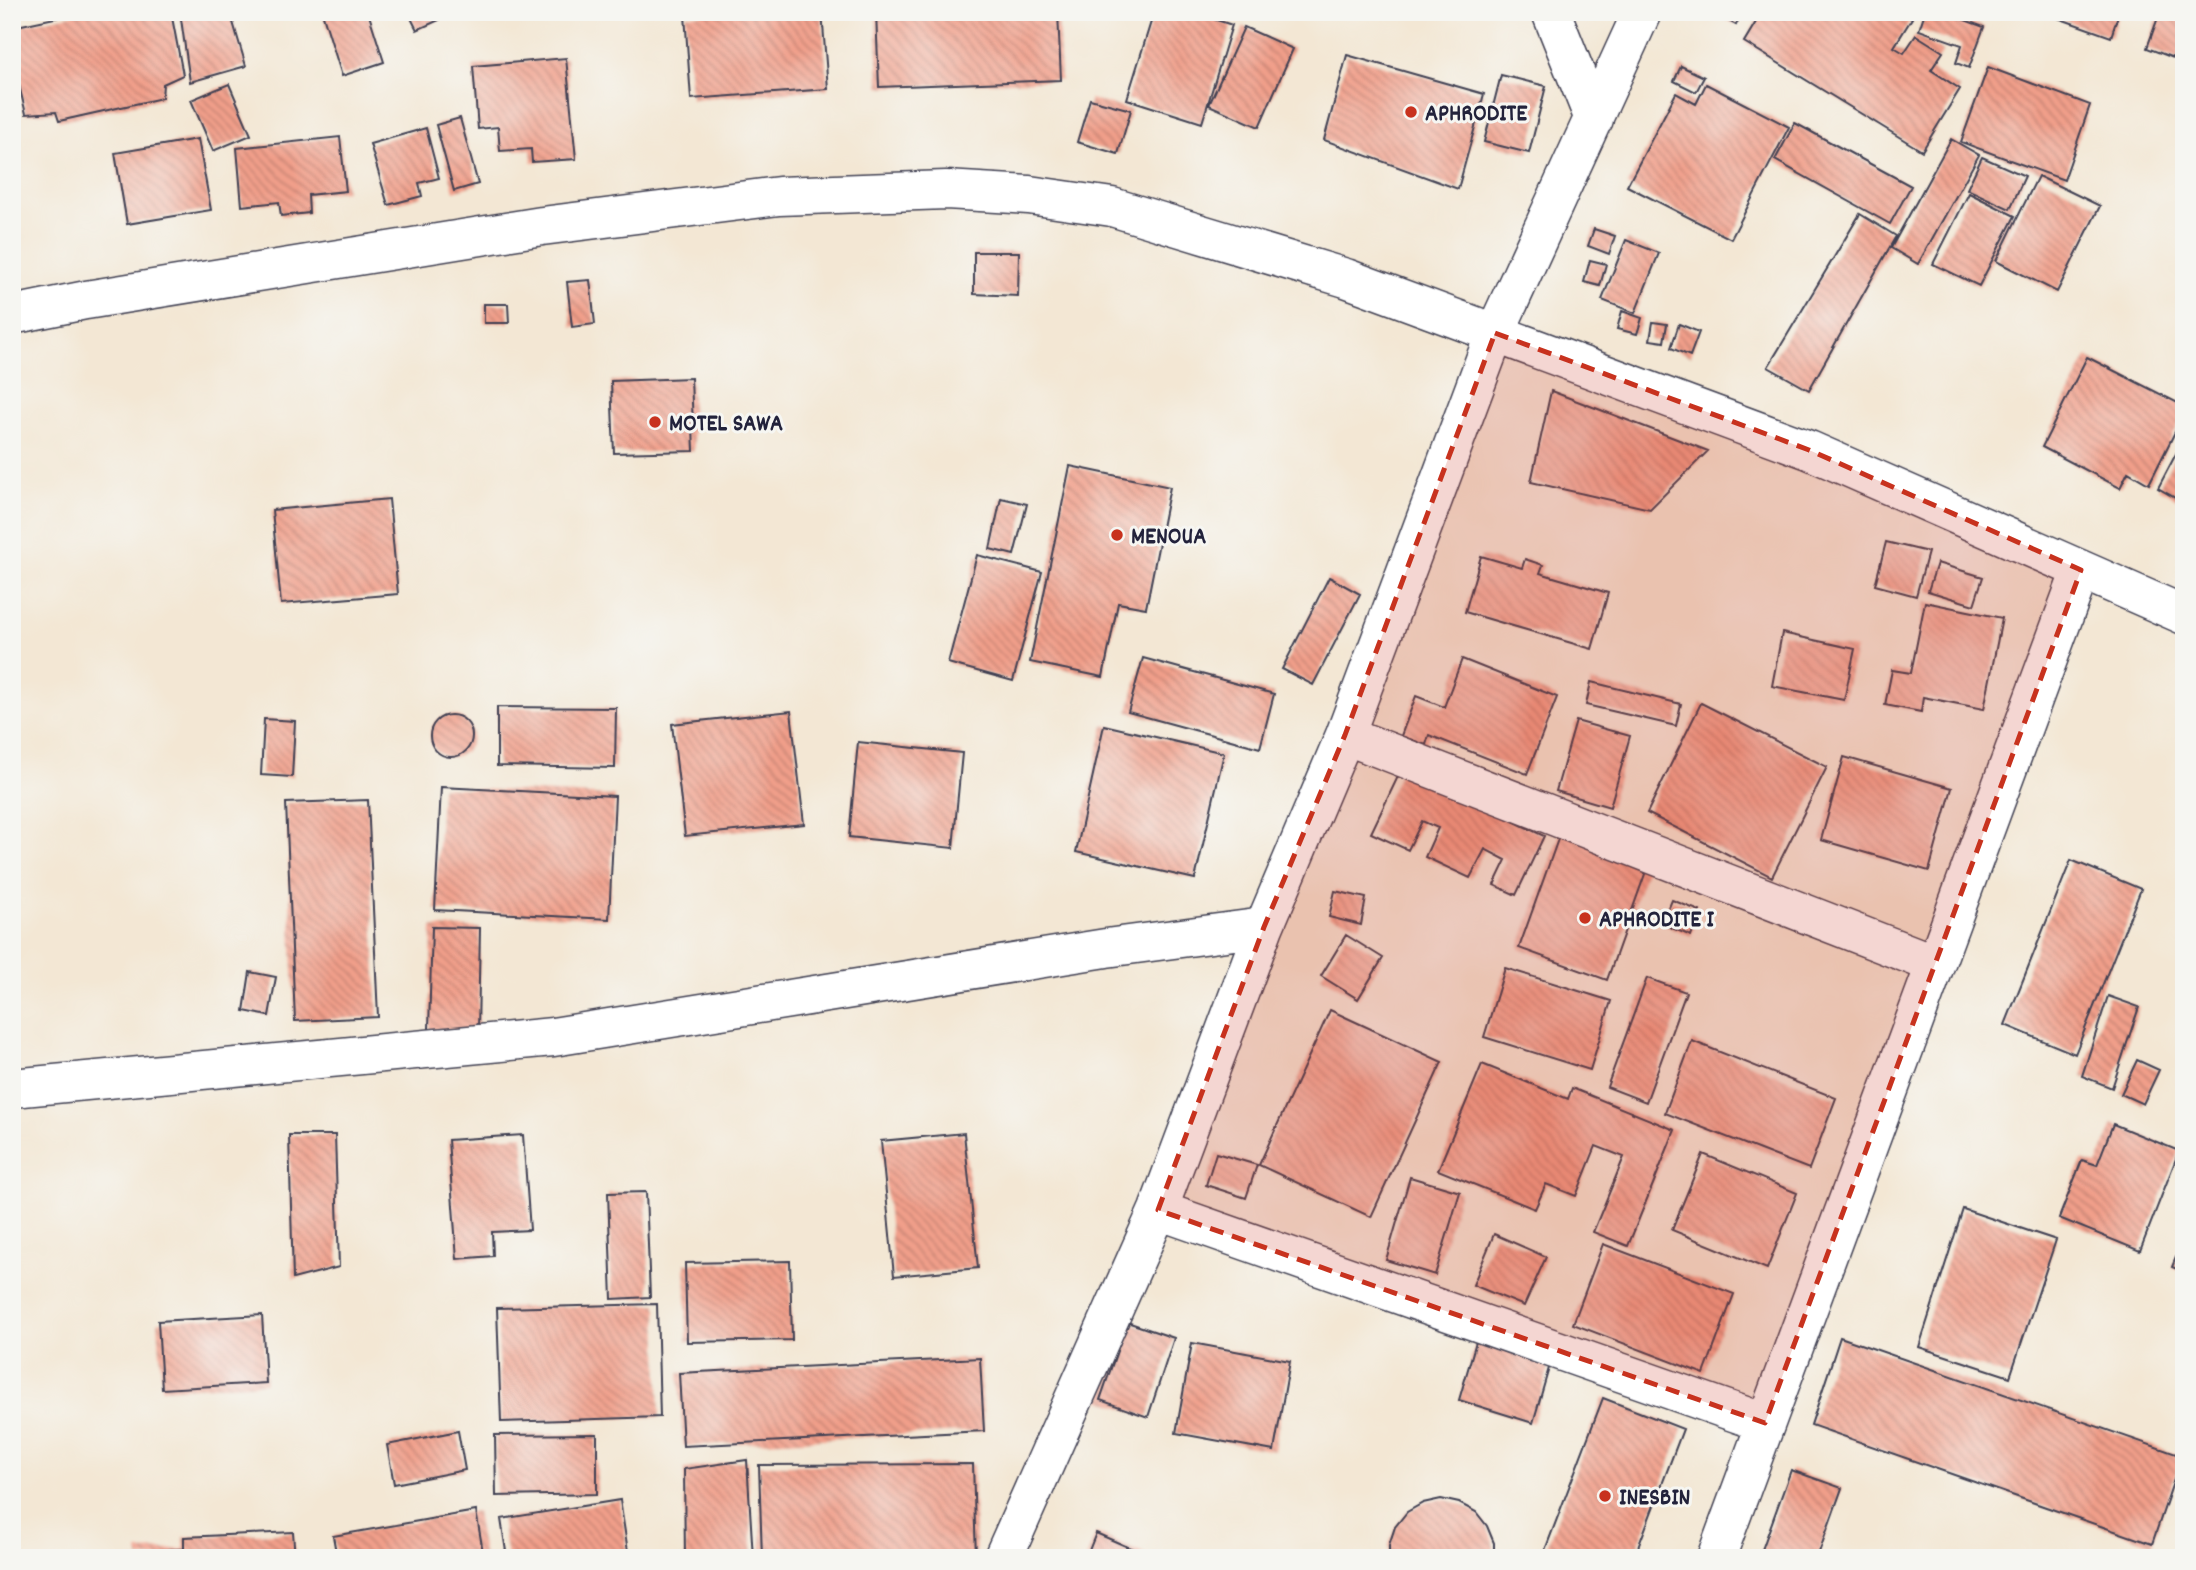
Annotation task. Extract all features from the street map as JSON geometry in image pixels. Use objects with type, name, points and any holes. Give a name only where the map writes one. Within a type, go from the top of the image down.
[{"type":"street","points":[[1551,12],[1594,119]]},
{"type":"street","points":[[1003,1558],[1158,1210],[1264,927],[1345,734],[1495,333],[1642,12]]},
{"type":"street","points":[[12,315],[86,300],[542,226],[779,196],[946,190],[1029,195],[1112,207],[1346,278],[1809,450],[2184,615]]},
{"type":"street","points":[[1716,1558],[2081,570]]},
{"type":"street","points":[[1345,734],[1935,964]]},
{"type":"street","points":[[12,1088],[553,1037],[1092,950],[1264,927]]},
{"type":"street","points":[[1158,1210],[1765,1423]]},
{"type":"highlighted area","points":[[1495,333],[1809,450],[2081,570],[1765,1423],[1158,1210],[1264,927],[1345,735]]},
{"type":"building","points":[[83,12],[171,12],[183,75],[163,84],[162,98],[59,121],[56,112],[26,114],[12,56],[12,27]]},
{"type":"building","points":[[180,12],[230,12],[246,66],[190,82]]},
{"type":"building","points":[[322,12],[368,12],[384,62],[342,76]]},
{"type":"building","points":[[408,12],[435,12],[439,20],[417,30]]},
{"type":"building","points":[[716,12],[822,12],[828,89],[691,99],[685,15]]},
{"type":"building","points":[[876,12],[1058,12],[1061,80],[879,87]]},
{"type":"building","points":[[1154,12],[1192,12],[1232,25],[1202,123],[1127,99]]},
{"type":"building","points":[[1713,12],[1742,12],[1736,25]]},
{"type":"building","points":[[1762,12],[1903,12],[1912,18],[1894,47],[1904,53],[1916,35],[1943,52],[1931,70],[1960,89],[1922,151],[1744,42]]},
{"type":"building","points":[[1925,12],[1943,12],[1984,27],[1969,68],[1956,63],[1962,45],[1919,30]]},
{"type":"building","points":[[2041,12],[2119,12],[2111,37]]},
{"type":"building","points":[[2160,12],[2184,12],[2184,62],[2147,48]]},
{"type":"building","points":[[1244,27],[1293,49],[1259,127],[1209,105]]},
{"type":"building","points":[[1347,55],[1484,94],[1458,189],[1324,140]]},
{"type":"building","points":[[566,58],[576,159],[532,162],[531,149],[500,151],[498,127],[478,129],[473,66]]},
{"type":"building","points":[[1681,66],[1704,77],[1696,92],[1674,81]]},
{"type":"building","points":[[1988,67],[2090,105],[2064,180],[1961,142]]},
{"type":"building","points":[[1501,75],[1546,86],[1529,153],[1484,142]]},
{"type":"building","points":[[229,84],[251,135],[213,151],[191,100]]},
{"type":"building","points":[[1706,84],[1789,127],[1731,239],[1627,186],[1676,93],[1696,104]]},
{"type":"building","points":[[1090,99],[1131,110],[1118,154],[1077,142]]},
{"type":"building","points":[[460,118],[478,184],[454,191],[436,125]]},
{"type":"building","points":[[1795,123],[1911,186],[1890,224],[1775,160]]},
{"type":"building","points":[[426,128],[439,178],[419,183],[422,196],[388,205],[370,144]]},
{"type":"building","points":[[340,137],[346,191],[308,195],[309,213],[281,216],[279,202],[242,206],[237,148]]},
{"type":"building","points":[[198,139],[211,210],[127,224],[115,153]]},
{"type":"building","points":[[1951,139],[1979,155],[1918,264],[1891,248]]},
{"type":"building","points":[[1982,157],[2025,176],[2010,209],[1967,189]]},
{"type":"building","points":[[2038,176],[2100,206],[2057,292],[1996,261]]},
{"type":"building","points":[[1969,193],[2015,216],[1979,286],[1933,264]]},
{"type":"building","points":[[1860,214],[1896,236],[1809,390],[1768,367]]},
{"type":"building","points":[[1594,229],[1615,236],[1609,254],[1588,246]]},
{"type":"building","points":[[1626,240],[1659,253],[1635,313],[1602,300]]},
{"type":"building","points":[[974,252],[1019,252],[1018,296],[974,294]]},
{"type":"building","points":[[1590,260],[1606,264],[1600,286],[1584,282]]},
{"type":"building","points":[[590,280],[595,324],[572,327],[567,282]]},
{"type":"building","points":[[484,304],[508,304],[509,323],[484,323]]},
{"type":"building","points":[[1622,311],[1642,318],[1637,334],[1617,329]]},
{"type":"building","points":[[1653,322],[1667,324],[1664,342],[1650,340]]},
{"type":"building","points":[[1679,324],[1699,332],[1690,356],[1671,348]]},
{"type":"building","points":[[2087,357],[2184,406],[2184,414],[2149,484],[2128,472],[2120,488],[2042,447]]},
{"type":"building","points":[[691,378],[694,451],[614,453],[611,381]]},
{"type":"building","points":[[1551,391],[1708,451],[1650,509],[1531,482]]},
{"type":"building","points":[[2177,452],[2184,456],[2184,503],[2158,488]]},
{"type":"building","points":[[1070,466],[1170,487],[1146,608],[1118,603],[1103,677],[1030,662]]},
{"type":"building","points":[[1001,498],[1027,504],[1014,555],[990,549]]},
{"type":"building","points":[[389,499],[398,594],[281,604],[272,510]]},
{"type":"building","points":[[1886,542],[1928,552],[1916,596],[1875,585]]},
{"type":"building","points":[[977,555],[1042,572],[1013,681],[948,663]]},
{"type":"building","points":[[1481,556],[1522,568],[1525,559],[1543,565],[1540,573],[1608,593],[1592,649],[1465,612]]},
{"type":"building","points":[[1937,563],[1983,577],[1974,605],[1928,591]]},
{"type":"building","points":[[1329,577],[1360,594],[1313,685],[1282,669]]},
{"type":"building","points":[[1925,602],[2002,618],[1984,709],[1923,697],[1921,712],[1885,705],[1892,670],[1911,673]]},
{"type":"building","points":[[1782,633],[1855,649],[1844,700],[1772,686]]},
{"type":"building","points":[[1143,658],[1274,694],[1260,748],[1128,712]]},
{"type":"building","points":[[1462,659],[1557,697],[1527,774],[1429,735],[1426,745],[1401,736],[1416,696],[1444,707]]},
{"type":"building","points":[[1591,682],[1681,704],[1676,726],[1586,705]]},
{"type":"building","points":[[1701,703],[1827,767],[1772,877],[1647,813]]},
{"type":"building","points":[[497,707],[616,708],[615,768],[497,766]]},
{"type":"building","points":[[791,711],[804,824],[685,836],[672,724]]},
{"type":"building","points":[[451,715],[466,721],[472,736],[466,751],[451,757],[436,751],[430,736],[436,721]]},
{"type":"building","points":[[264,719],[295,721],[292,777],[261,775]]},
{"type":"building","points":[[1576,721],[1630,736],[1610,807],[1556,791]]},
{"type":"building","points":[[1104,725],[1224,753],[1195,879],[1076,852]]},
{"type":"building","points":[[858,742],[962,753],[953,848],[849,837]]},
{"type":"building","points":[[1844,757],[1952,788],[1929,871],[1821,840]]},
{"type":"building","points":[[1402,768],[1544,836],[1516,895],[1494,885],[1506,860],[1485,849],[1470,878],[1425,857],[1438,828],[1422,821],[1408,850],[1371,833]]},
{"type":"building","points":[[441,787],[615,796],[609,919],[435,910]]},
{"type":"building","points":[[368,800],[378,1017],[295,1021],[286,803]]},
{"type":"building","points":[[1562,828],[1650,860],[1607,980],[1519,948]]},
{"type":"building","points":[[2071,860],[2141,889],[2075,1054],[2005,1025]]},
{"type":"building","points":[[1335,891],[1366,898],[1361,925],[1329,917]]},
{"type":"building","points":[[1672,900],[1700,911],[1691,936],[1662,924]]},
{"type":"building","points":[[432,927],[480,928],[478,1032],[429,1029]]},
{"type":"building","points":[[1346,935],[1383,958],[1358,999],[1321,976]]},
{"type":"building","points":[[1505,968],[1611,1001],[1590,1070],[1484,1037]]},
{"type":"building","points":[[250,972],[276,977],[269,1016],[244,1011]]},
{"type":"building","points":[[1647,978],[1686,992],[1646,1102],[1607,1087]]},
{"type":"building","points":[[2108,996],[2139,1007],[2112,1088],[2082,1076]]},
{"type":"building","points":[[1330,1010],[1442,1062],[1371,1217],[1259,1165]]},
{"type":"building","points":[[1692,1041],[1836,1098],[1809,1169],[1665,1113]]},
{"type":"building","points":[[2137,1060],[2159,1070],[2143,1104],[2121,1094]]},
{"type":"building","points":[[1482,1064],[1568,1099],[1572,1088],[1675,1130],[1628,1246],[1593,1232],[1624,1157],[1596,1146],[1576,1196],[1546,1184],[1535,1209],[1438,1170]]},
{"type":"building","points":[[2113,1124],[2179,1151],[2140,1251],[2059,1218],[2082,1160],[2097,1165]]},
{"type":"building","points":[[964,1133],[978,1268],[894,1276],[881,1141]]},
{"type":"building","points":[[289,1135],[335,1135],[339,1267],[293,1279]]},
{"type":"building","points":[[523,1135],[530,1230],[492,1232],[493,1256],[457,1259],[448,1140]]},
{"type":"building","points":[[1216,1153],[1257,1165],[1246,1198],[1206,1185]]},
{"type":"building","points":[[1703,1154],[1797,1193],[1767,1269],[1672,1230]]},
{"type":"building","points":[[1410,1177],[1460,1192],[1435,1275],[1386,1260]]},
{"type":"building","points":[[646,1192],[650,1297],[612,1299],[608,1193]]},
{"type":"building","points":[[1963,1209],[2056,1240],[2010,1377],[1919,1347]]},
{"type":"building","points":[[1494,1234],[1546,1257],[1524,1306],[1473,1285]]},
{"type":"building","points":[[2184,1238],[2184,1272],[2172,1267]]},
{"type":"building","points":[[1603,1244],[1734,1294],[1704,1374],[1573,1324]]},
{"type":"building","points":[[790,1261],[792,1340],[687,1342],[685,1263]]},
{"type":"building","points":[[657,1304],[660,1417],[501,1422],[497,1308]]},
{"type":"building","points":[[262,1315],[266,1383],[162,1389],[158,1321]]},
{"type":"building","points":[[1127,1322],[1174,1338],[1148,1417],[1100,1400]]},
{"type":"building","points":[[1840,1337],[2182,1456],[2152,1544],[1811,1425]]},
{"type":"building","points":[[1477,1338],[1551,1361],[1533,1423],[1459,1400]]},
{"type":"building","points":[[1192,1343],[1290,1361],[1274,1451],[1176,1433]]},
{"type":"building","points":[[980,1358],[984,1431],[683,1446],[679,1373]]},
{"type":"building","points":[[1603,1398],[1683,1429],[1634,1558],[1542,1558]]},
{"type":"building","points":[[458,1431],[465,1470],[394,1484],[387,1445]]},
{"type":"building","points":[[597,1434],[597,1494],[496,1496],[495,1435]]},
{"type":"building","points":[[747,1460],[753,1558],[685,1558],[684,1469]]},
{"type":"building","points":[[973,1464],[976,1558],[762,1558],[759,1465]]},
{"type":"building","points":[[1791,1470],[1842,1488],[1817,1558],[1759,1558]]},
{"type":"building","points":[[1441,1499],[1459,1503],[1476,1512],[1487,1526],[1494,1543],[1494,1558],[1389,1558],[1389,1545],[1395,1527],[1407,1512],[1423,1503]]},
{"type":"building","points":[[620,1500],[629,1558],[507,1558],[501,1519]]},
{"type":"building","points":[[476,1511],[484,1558],[337,1558],[333,1536]]},
{"type":"building","points":[[293,1532],[295,1558],[139,1558],[138,1551],[184,1549],[184,1537]]},
{"type":"building","points":[[1096,1533],[1153,1558],[1086,1558]]},
{"type":"place","name":"APHRODITE","points":[[1411,112]]},
{"type":"place","name":"MOTEL SAWA","points":[[655,422]]},
{"type":"place","name":"MENOUA","points":[[1117,535]]},
{"type":"place","name":"APHRODITE I","points":[[1585,918]]},
{"type":"place","name":"INESBIN","points":[[1605,1496]]}]
